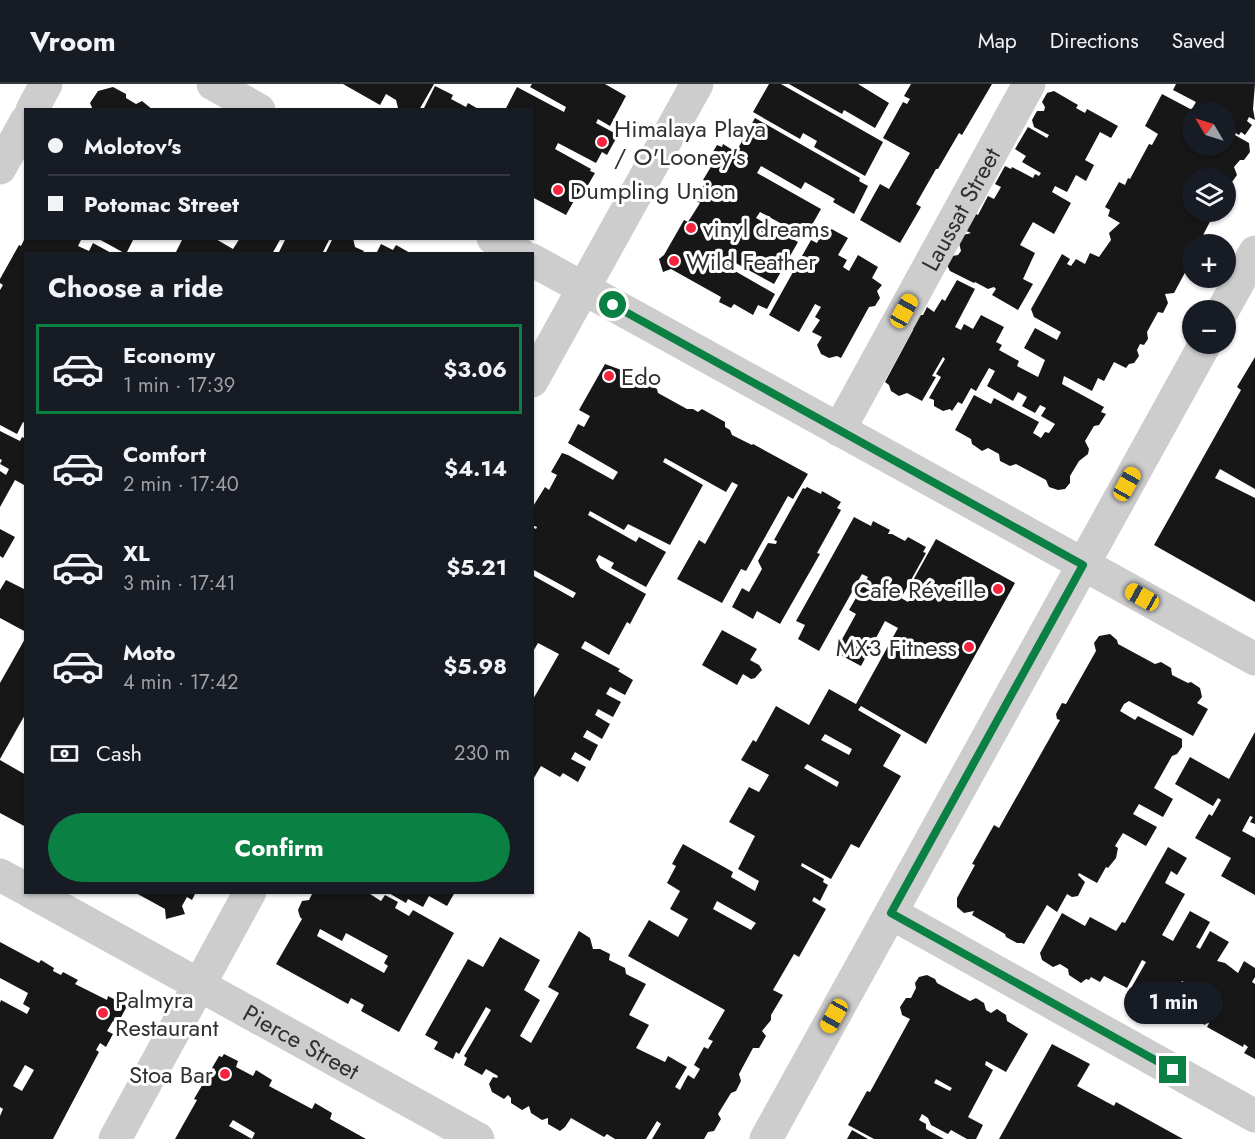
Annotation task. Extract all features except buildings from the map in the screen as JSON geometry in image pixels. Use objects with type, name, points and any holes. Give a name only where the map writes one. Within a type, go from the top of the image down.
[{"type":"street","points":[[33,108],[46,84]]},
{"type":"street","points":[[213,84],[255,108]]},
{"type":"street","points":[[534,377],[696,84]]},
{"type":"street","name":"Laussat Street","points":[[839,430],[1029,84]]},
{"type":"street","points":[[0,168],[24,125]]},
{"type":"street","points":[[496,240],[517,252]]},
{"type":"street","points":[[1229,300],[1255,252]]},
{"type":"street","points":[[534,261],[1255,659]]},
{"type":"street","points":[[766,1139],[1199,354]]},
{"type":"street","points":[[0,875],[24,888]]},
{"type":"street","name":"Pierce Street","points":[[35,894],[478,1139]]},
{"type":"street","points":[[115,1139],[249,894]]},
{"type":"street","points":[[891,913],[1255,1116]]},
{"type":"place","name":"Himalaya Playa / O'Looney's","points":[[602,142]]},
{"type":"place","name":"Dumpling Union","points":[[558,190]]},
{"type":"place","name":"vinyl dreams","points":[[691,228]]},
{"type":"place","name":"Wild Feather","points":[[674,261]]},
{"type":"place","name":"Edo","points":[[609,376]]},
{"type":"place","name":"Cafe Réveille","points":[[998,589]]},
{"type":"place","name":"MX3 Fitness","points":[[969,647]]},
{"type":"place","name":"Palmyra Restaurant","points":[[103,1013]]},
{"type":"place","name":"Stoa Bar","points":[[225,1074]]},
{"type":"route","points":[[613,305],[1083,565],[891,913],[1173,1070]]}]
